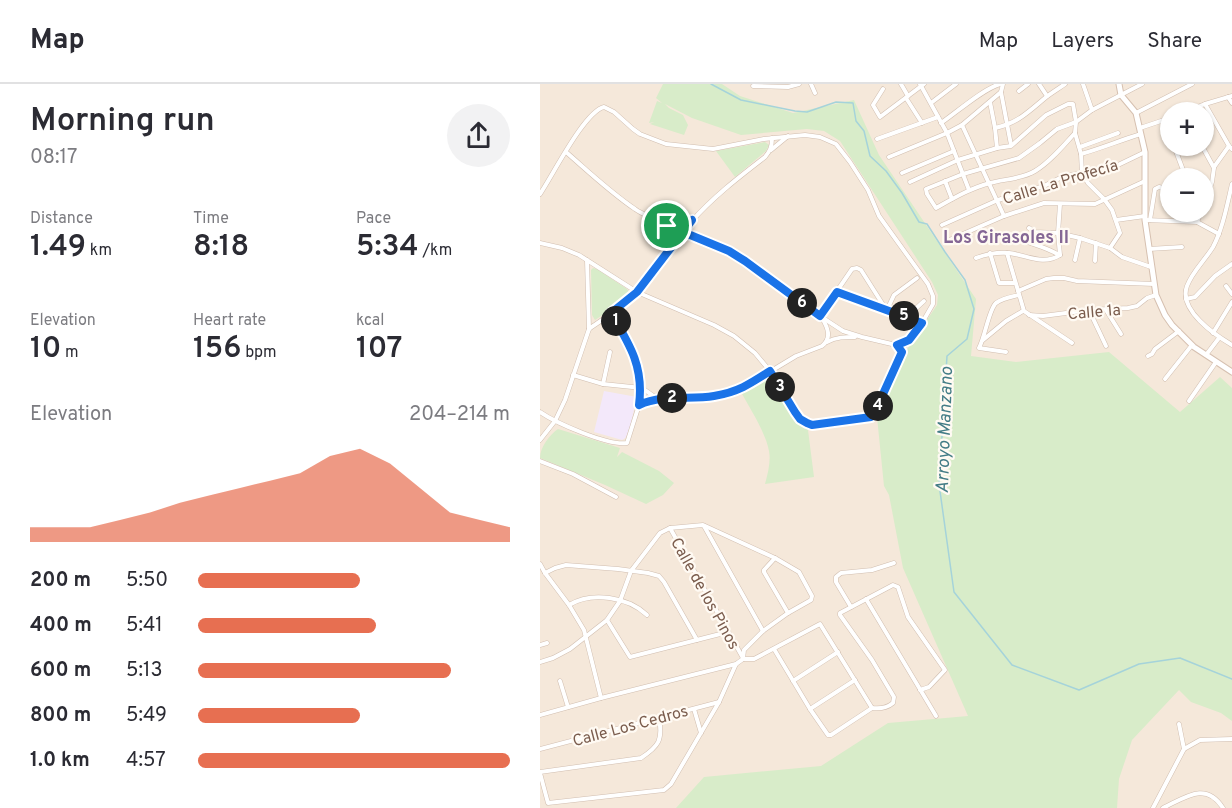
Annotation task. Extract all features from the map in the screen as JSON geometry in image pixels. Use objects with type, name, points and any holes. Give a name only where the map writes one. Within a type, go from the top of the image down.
[{"type":"street","points":[[753,86],[788,87],[799,84]]},
{"type":"street","points":[[811,84],[815,93]]},
{"type":"street","points":[[901,84],[922,123]]},
{"type":"street","points":[[931,103],[956,84]]},
{"type":"street","points":[[941,123],[995,85],[1002,84],[1001,92],[1011,146]]},
{"type":"street","points":[[1019,91],[1028,84]]},
{"type":"street","points":[[1039,84],[1047,96]]},
{"type":"street","points":[[995,128],[1008,125],[1025,116],[1047,96],[1065,84]]},
{"type":"street","points":[[1083,84],[1092,110]]},
{"type":"street","points":[[1119,84],[1120,95],[1136,113],[1145,152],[1146,219],[1156,295],[1165,315],[1179,332],[1206,356],[1232,372]]},
{"type":"street","points":[[1075,133],[1049,160],[1036,171],[1025,176],[989,183],[969,190],[936,208],[927,194],[926,189],[945,181],[1019,158],[1057,129],[1076,122],[1092,110],[1142,84]]},
{"type":"street","points":[[1136,113],[1192,84]]},
{"type":"street","points":[[883,89],[873,105],[880,117],[922,85],[947,133],[969,190]]},
{"type":"street","points":[[889,157],[962,125],[1001,92]]},
{"type":"street","points":[[1212,102],[1230,97],[1232,103]]},
{"type":"street","points":[[990,101],[997,148]]},
{"type":"street","points":[[910,182],[958,160],[1011,146],[1046,115],[1068,104],[1073,104],[1075,133],[1082,154],[1082,173],[1088,183],[1104,199],[1116,220],[1120,233],[1110,248]]},
{"type":"street","points":[[540,194],[581,127],[596,111],[604,107],[614,112],[640,134],[666,144],[713,148],[788,136],[820,137],[836,144],[850,162],[868,190],[879,216],[928,284],[933,296],[933,304],[902,352],[874,414],[871,417],[812,425],[800,419],[770,371],[755,353],[734,336],[637,292],[587,260],[562,248],[540,243]]},
{"type":"street","points":[[877,139],[938,117]]},
{"type":"street","points":[[1207,156],[1214,168],[1230,147],[1214,119]]},
{"type":"street","points":[[1082,154],[1104,148],[1160,122]]},
{"type":"street","points":[[962,125],[1004,216]]},
{"type":"street","points":[[1080,147],[1118,133]]},
{"type":"street","points":[[590,329],[637,292],[692,220],[709,203],[788,136]]},
{"type":"street","points":[[770,151],[772,138]]},
{"type":"street","points":[[902,173],[954,151]]},
{"type":"street","points":[[566,152],[602,185],[645,216],[667,226],[680,226],[692,220]]},
{"type":"street","name":"Calle La Profecía","points":[[942,225],[998,200],[1044,186],[1062,177],[1118,165],[1145,152]]},
{"type":"street","points":[[945,181],[952,199]]},
{"type":"street","points":[[947,241],[1004,216],[1044,203],[1095,204],[1145,181]]},
{"type":"street","points":[[1232,184],[1219,234],[1186,288],[1186,299],[1196,318],[1219,338],[1232,345]]},
{"type":"street","points":[[1146,219],[1155,189],[1160,187]]},
{"type":"street","points":[[1060,204],[1058,233],[1060,255]]},
{"type":"street","points":[[1225,214],[1232,216]]},
{"type":"street","points":[[1116,220],[1160,220]]},
{"type":"street","points":[[1197,222],[1219,234]]},
{"type":"street","points":[[667,226],[672,234],[673,245]]},
{"type":"street","points":[[1029,228],[1035,232],[1058,233],[1096,243],[1110,248],[1122,257],[1151,267]]},
{"type":"street","points":[[683,232],[729,251],[843,331],[897,345],[909,340]]},
{"type":"street","points":[[1017,238],[1060,255]]},
{"type":"street","points":[[1075,260],[1080,238]]},
{"type":"street","points":[[1095,261],[1096,243]]},
{"type":"street","points":[[1149,249],[1182,247]]},
{"type":"street","points":[[976,258],[1007,253],[1038,260],[1053,260],[1060,255]]},
{"type":"street","points":[[1007,253],[1024,311],[1072,343]]},
{"type":"street","points":[[990,254],[999,283],[1015,283]]},
{"type":"street","points":[[540,440],[555,421],[565,400],[590,329],[587,260]]},
{"type":"street","points":[[1186,299],[1195,297],[1215,276],[1232,264]]},
{"type":"street","points":[[820,316],[852,269],[856,268],[861,270],[887,311]]},
{"type":"street","points":[[887,311],[894,295],[917,278]]},
{"type":"street","points":[[1006,352],[979,348],[993,307],[1004,298],[1046,279],[1054,278],[1154,284]]},
{"type":"street","points":[[1226,286],[1232,294]]},
{"type":"street","points":[[837,292],[922,323]]},
{"type":"street","name":"Calle 1a","points":[[1029,315],[1043,316],[1128,308],[1137,306],[1147,298],[1156,295]]},
{"type":"street","points":[[908,318],[924,301]]},
{"type":"street","points":[[1213,333],[1232,302]]},
{"type":"street","points":[[1089,310],[1106,346]]},
{"type":"street","points":[[1105,310],[1121,334]]},
{"type":"street","points":[[983,340],[1006,321],[1024,311]]},
{"type":"street","points":[[540,412],[578,431],[624,444],[629,440],[642,388],[634,356],[611,313]]},
{"type":"street","points":[[820,316],[828,334],[822,346]]},
{"type":"street","points":[[1148,356],[1179,332]]},
{"type":"street","points":[[639,405],[662,399],[713,397],[738,391],[796,356],[834,339],[862,337]]},
{"type":"street","points":[[1206,356],[1219,338]]},
{"type":"street","points":[[897,345],[902,352]]},
{"type":"street","points":[[1165,379],[1192,345]]},
{"type":"street","points":[[603,384],[610,352]]},
{"type":"street","points":[[1189,401],[1216,362]]},
{"type":"street","points":[[573,375],[603,384],[642,388],[662,399]]},
{"type":"street","points":[[540,461],[573,474],[616,497]]},
{"type":"street","points":[[703,525],[763,631]]},
{"type":"street","points":[[540,662],[570,649],[607,620],[620,601],[631,571],[660,533],[670,528],[703,525],[775,558],[799,572],[812,597],[811,600],[763,631],[744,650],[743,659]]},
{"type":"street","name":"Calle de los Pinos","points":[[670,528],[743,659]]},
{"type":"street","points":[[775,558],[764,572],[788,614]]},
{"type":"street","points":[[851,607],[836,582],[836,578],[841,573],[872,570],[894,563]]},
{"type":"street","points":[[540,564],[584,630],[601,698]]},
{"type":"street","points":[[545,573],[566,565],[659,576],[697,640]]},
{"type":"street","points":[[774,649],[810,709],[827,733],[831,735],[872,708],[889,706],[894,703],[894,697],[840,613],[893,585],[898,587],[908,617],[945,670],[930,687],[920,690]]},
{"type":"street","points":[[569,605],[588,598],[606,598],[637,607],[647,615]]},
{"type":"street","points":[[866,599],[936,716]]},
{"type":"street","points":[[607,620],[630,657],[728,632]]},
{"type":"street","points":[[540,715],[736,664],[743,659],[754,659],[820,624],[872,708]]},
{"type":"street","points":[[540,645],[548,643]]},
{"type":"street","points":[[793,681],[838,652]]},
{"type":"street","points":[[659,718],[660,741],[641,758],[540,772],[548,802],[664,790],[671,784],[719,702],[736,664]]},
{"type":"street","points":[[810,709],[855,680]]},
{"type":"street","points":[[560,681],[568,707]]},
{"type":"street","name":"Calle Los Cedros","points":[[540,749],[719,702]]},
{"type":"street","points":[[694,708],[701,733]]},
{"type":"street","points":[[1179,724],[1184,749]]},
{"type":"street","points":[[1153,808],[1184,749],[1200,740],[1232,738]]},
{"type":"street","points":[[1162,808],[1199,792],[1212,795],[1223,808]]},
{"type":"shaded area","points":[[540,84],[1232,84],[1232,808],[540,808]]},
{"type":"shaded area","points":[[604,391],[637,397],[630,427],[626,437],[622,440],[594,432]]},
{"type":"green space","points":[[663,84],[722,84],[740,96],[793,113],[854,100],[879,155],[976,299],[971,356],[1016,362],[1109,352],[1180,412],[1220,377],[1232,388],[1232,721],[1221,713],[1191,702],[1179,690],[1132,740],[1119,779],[1117,808],[676,808],[704,777],[821,766],[888,723],[968,716],[903,568],[889,495],[884,486],[877,417],[908,348],[937,305],[938,295],[932,282],[840,141],[824,131],[807,129],[741,135],[692,118],[665,104],[683,115],[688,125],[684,135],[650,124],[654,122],[649,123],[657,101],[662,103],[656,98]]},
{"type":"green space","points":[[765,142],[769,145],[766,151],[735,177],[716,151]]},
{"type":"green space","points":[[593,268],[630,293],[628,298],[595,320],[592,315],[591,270]]},
{"type":"green space","points":[[769,375],[794,421],[808,430],[814,477],[765,484],[770,459],[769,451],[761,428],[740,390]]},
{"type":"green space","points":[[558,429],[620,448],[617,457],[622,452],[659,471],[674,483],[663,495],[646,504],[540,458],[546,442]]},
{"type":"waterway","name":"Arroyo Manzano","points":[[711,84],[741,100],[795,111],[807,112],[836,102],[853,103],[856,121],[864,131],[870,156],[886,171],[919,222],[927,224],[965,280],[974,309],[967,339],[947,356],[939,484],[954,592],[1012,665],[1079,690],[1139,664],[1180,658],[1232,679]]},
{"type":"district","name":"Los Girasoles II","points":[[1006,237]]},
{"type":"route","points":[[692,220],[683,232],[729,251],[820,316],[837,292],[922,323],[909,340],[897,345],[902,352],[874,414],[871,417],[812,425],[807,423],[795,412],[770,371],[738,391],[713,397],[653,400],[639,405],[642,388],[639,371],[628,343],[611,313],[637,292],[673,245],[674,239],[667,226],[680,226],[692,220]]}]
